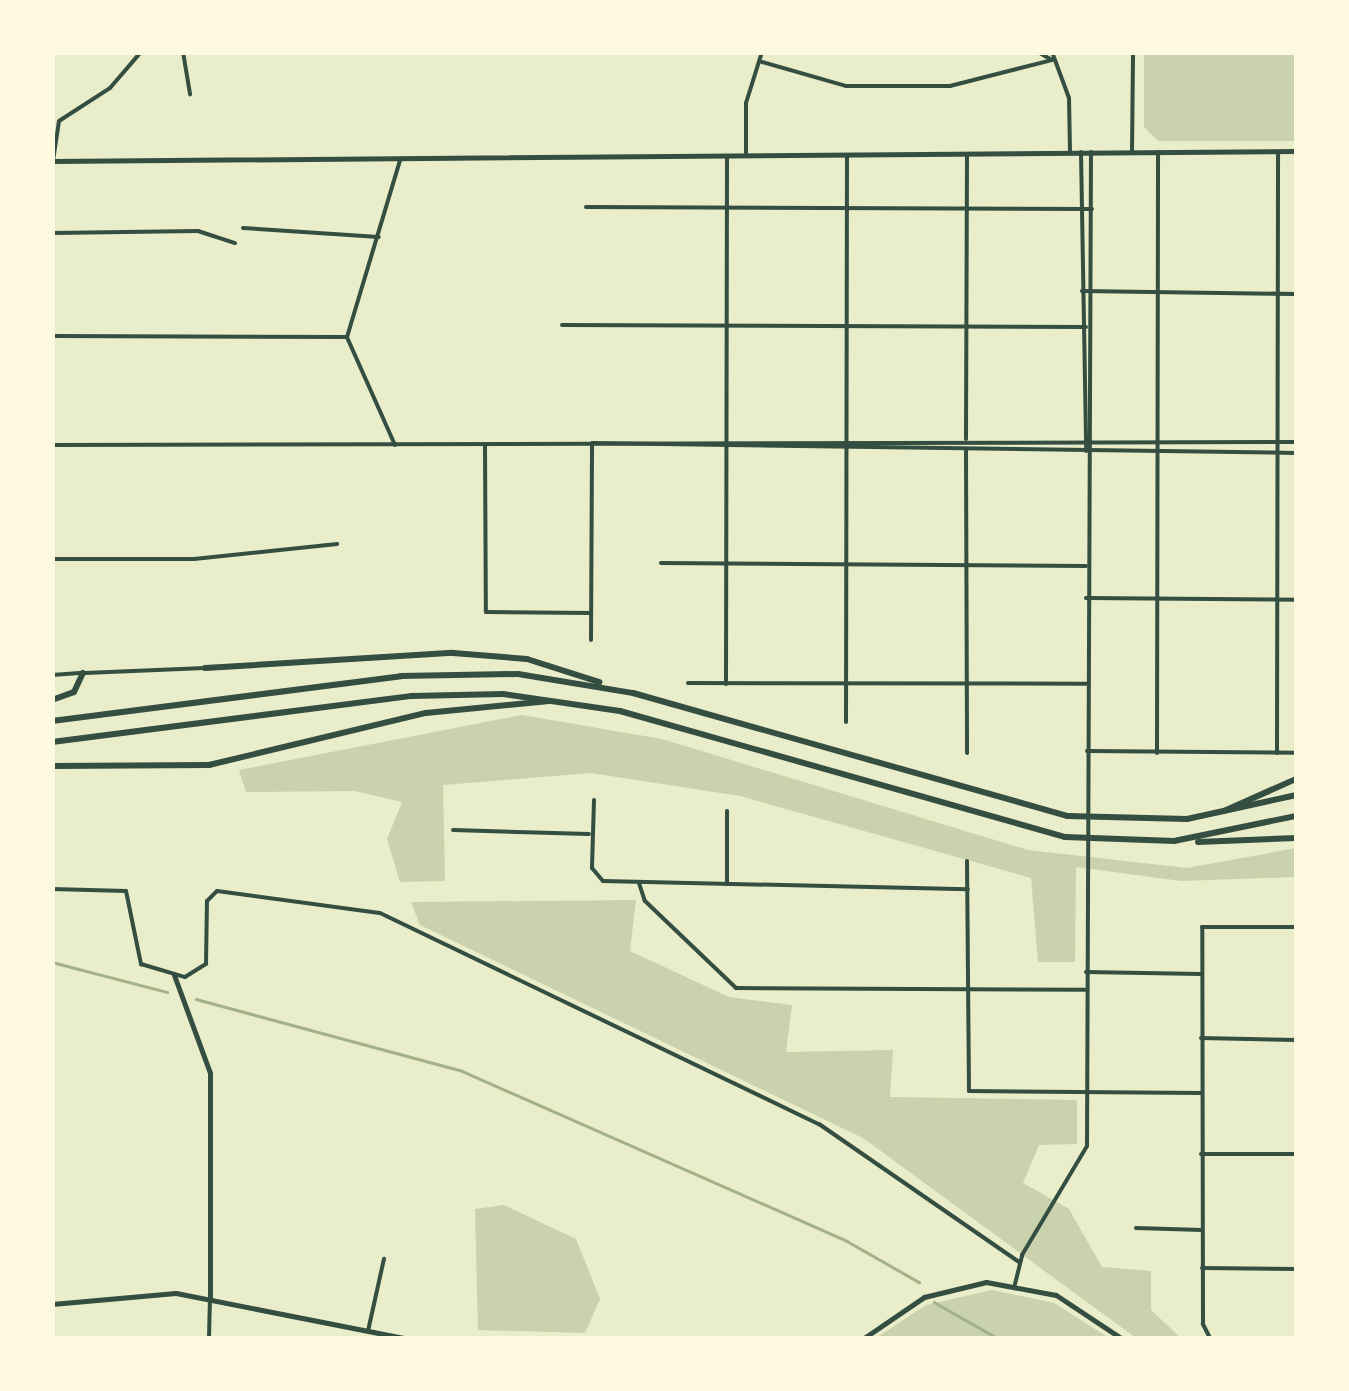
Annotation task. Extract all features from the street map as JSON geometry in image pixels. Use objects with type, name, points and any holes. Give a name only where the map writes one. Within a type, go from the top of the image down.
[{"type":"highway","points":[[205,668],[478,654],[527,659],[1034,811],[1129,822],[1213,816],[1296,796]]},
{"type":"highway","points":[[52,721],[474,672],[633,693]]},
{"type":"highway","points":[[52,700],[72,694],[83,673]]},
{"type":"highway","points":[[52,742],[444,694],[558,699],[1032,830],[1174,841],[1296,838]]},
{"type":"highway","points":[[52,766],[208,764],[426,714],[558,699]]},
{"type":"highway","points":[[1213,816],[1296,779]]},
{"type":"highway","points":[[1174,841],[1296,816]]},
{"type":"main road","points":[[52,161],[1296,151]]},
{"type":"main road","points":[[174,975],[210,1073],[210,1298]]},
{"type":"main road","points":[[864,1338],[934,1293],[1015,1284],[1069,1302],[1121,1338]]},
{"type":"main road","points":[[52,1304],[132,1292],[210,1298],[404,1338]]},
{"type":"street","points":[[52,161],[58,122],[103,94],[140,52]]},
{"type":"street","points":[[183,52],[190,94]]},
{"type":"street","points":[[746,156],[746,103],[762,52]]},
{"type":"street","points":[[1038,52],[1052,60]]},
{"type":"street","points":[[1052,52],[1069,98],[1070,152]]},
{"type":"street","points":[[1132,152],[1133,52]]},
{"type":"street","points":[[762,62],[846,86],[950,86],[1052,60]]},
{"type":"street","points":[[1277,753],[1278,151]]},
{"type":"street","points":[[1081,152],[1081,440],[1086,451]]},
{"type":"street","points":[[1015,1284],[1019,1262],[1083,1159],[1091,152]]},
{"type":"street","points":[[1157,752],[1158,152]]},
{"type":"street","points":[[966,439],[967,154]]},
{"type":"street","points":[[846,156],[846,722]]},
{"type":"street","points":[[726,684],[727,157]]},
{"type":"street","points":[[395,445],[347,337],[400,159]]},
{"type":"street","points":[[586,207],[1092,208]]},
{"type":"street","points":[[243,228],[379,237]]},
{"type":"street","points":[[52,233],[198,231],[236,243]]},
{"type":"street","points":[[1082,291],[1296,294]]},
{"type":"street","points":[[562,325],[1090,327]]},
{"type":"street","points":[[52,336],[347,337]]},
{"type":"street","points":[[52,446],[592,443],[726,438],[1296,442]]},
{"type":"street","points":[[954,439],[955,450]]},
{"type":"street","points":[[976,439],[976,450]]},
{"type":"street","points":[[592,443],[726,450],[1296,453]]},
{"type":"street","points":[[591,640],[592,443]]},
{"type":"street","points":[[485,444],[486,612],[591,613]]},
{"type":"street","points":[[966,450],[967,753]]},
{"type":"street","points":[[52,558],[194,559],[336,544]]},
{"type":"street","points":[[661,563],[1086,566]]},
{"type":"street","points":[[1086,598],[1296,600]]},
{"type":"street","points":[[52,674],[205,668]]},
{"type":"street","points":[[688,683],[1086,684]]},
{"type":"street","points":[[1087,751],[1296,753]]},
{"type":"street","points":[[594,800],[589,834],[600,879],[968,889]]},
{"type":"street","points":[[727,811],[727,884]]},
{"type":"street","points":[[453,830],[589,834]]},
{"type":"street","points":[[967,862],[969,1091],[1201,1093]]},
{"type":"street","points":[[639,883],[645,900],[727,983],[754,990],[1085,990]]},
{"type":"street","points":[[52,889],[130,894],[141,964],[174,975],[206,964],[207,902],[217,890],[372,910],[818,1124],[1019,1262]]},
{"type":"street","points":[[1210,1338],[1202,1268],[1202,926],[1296,927]]},
{"type":"street","points":[[1086,972],[1200,974]]},
{"type":"street","points":[[1201,1038],[1296,1040]]},
{"type":"street","points":[[1201,1154],[1296,1154]]},
{"type":"street","points":[[1136,1228],[1202,1230]]},
{"type":"street","points":[[368,1331],[384,1259]]},
{"type":"street","points":[[1202,1268],[1296,1269]]},
{"type":"street","points":[[209,1338],[210,1298]]},
{"type":"green space","points":[[1144,53],[1296,53],[1296,141],[1158,141],[1144,127]]},
{"type":"green space","points":[[522,715],[662,739],[1028,850],[1187,868],[1296,848],[1296,877],[1181,881],[1076,867],[1075,962],[1038,962],[1031,878],[740,796],[591,773],[443,785],[445,881],[400,882],[387,839],[402,802],[355,791],[246,792],[239,770]]},
{"type":"green space","points":[[636,900],[630,951],[729,997],[792,1005],[786,1052],[893,1050],[890,1097],[1077,1100],[1077,1144],[1039,1145],[1023,1183],[1069,1209],[1102,1267],[1151,1271],[1151,1310],[1181,1338],[1136,1338],[863,1138],[420,925],[411,902]]},
{"type":"green space","points":[[504,1205],[576,1239],[600,1299],[585,1333],[478,1330],[475,1209]]},
{"type":"green space","points":[[992,1290],[1054,1303],[1109,1338],[876,1338],[926,1305]]},
{"type":"waterway","points":[[52,962],[167,992]]},
{"type":"waterway","points":[[196,999],[462,1071],[847,1241],[919,1282]]},
{"type":"waterway","points":[[934,1302],[997,1338]]}]
